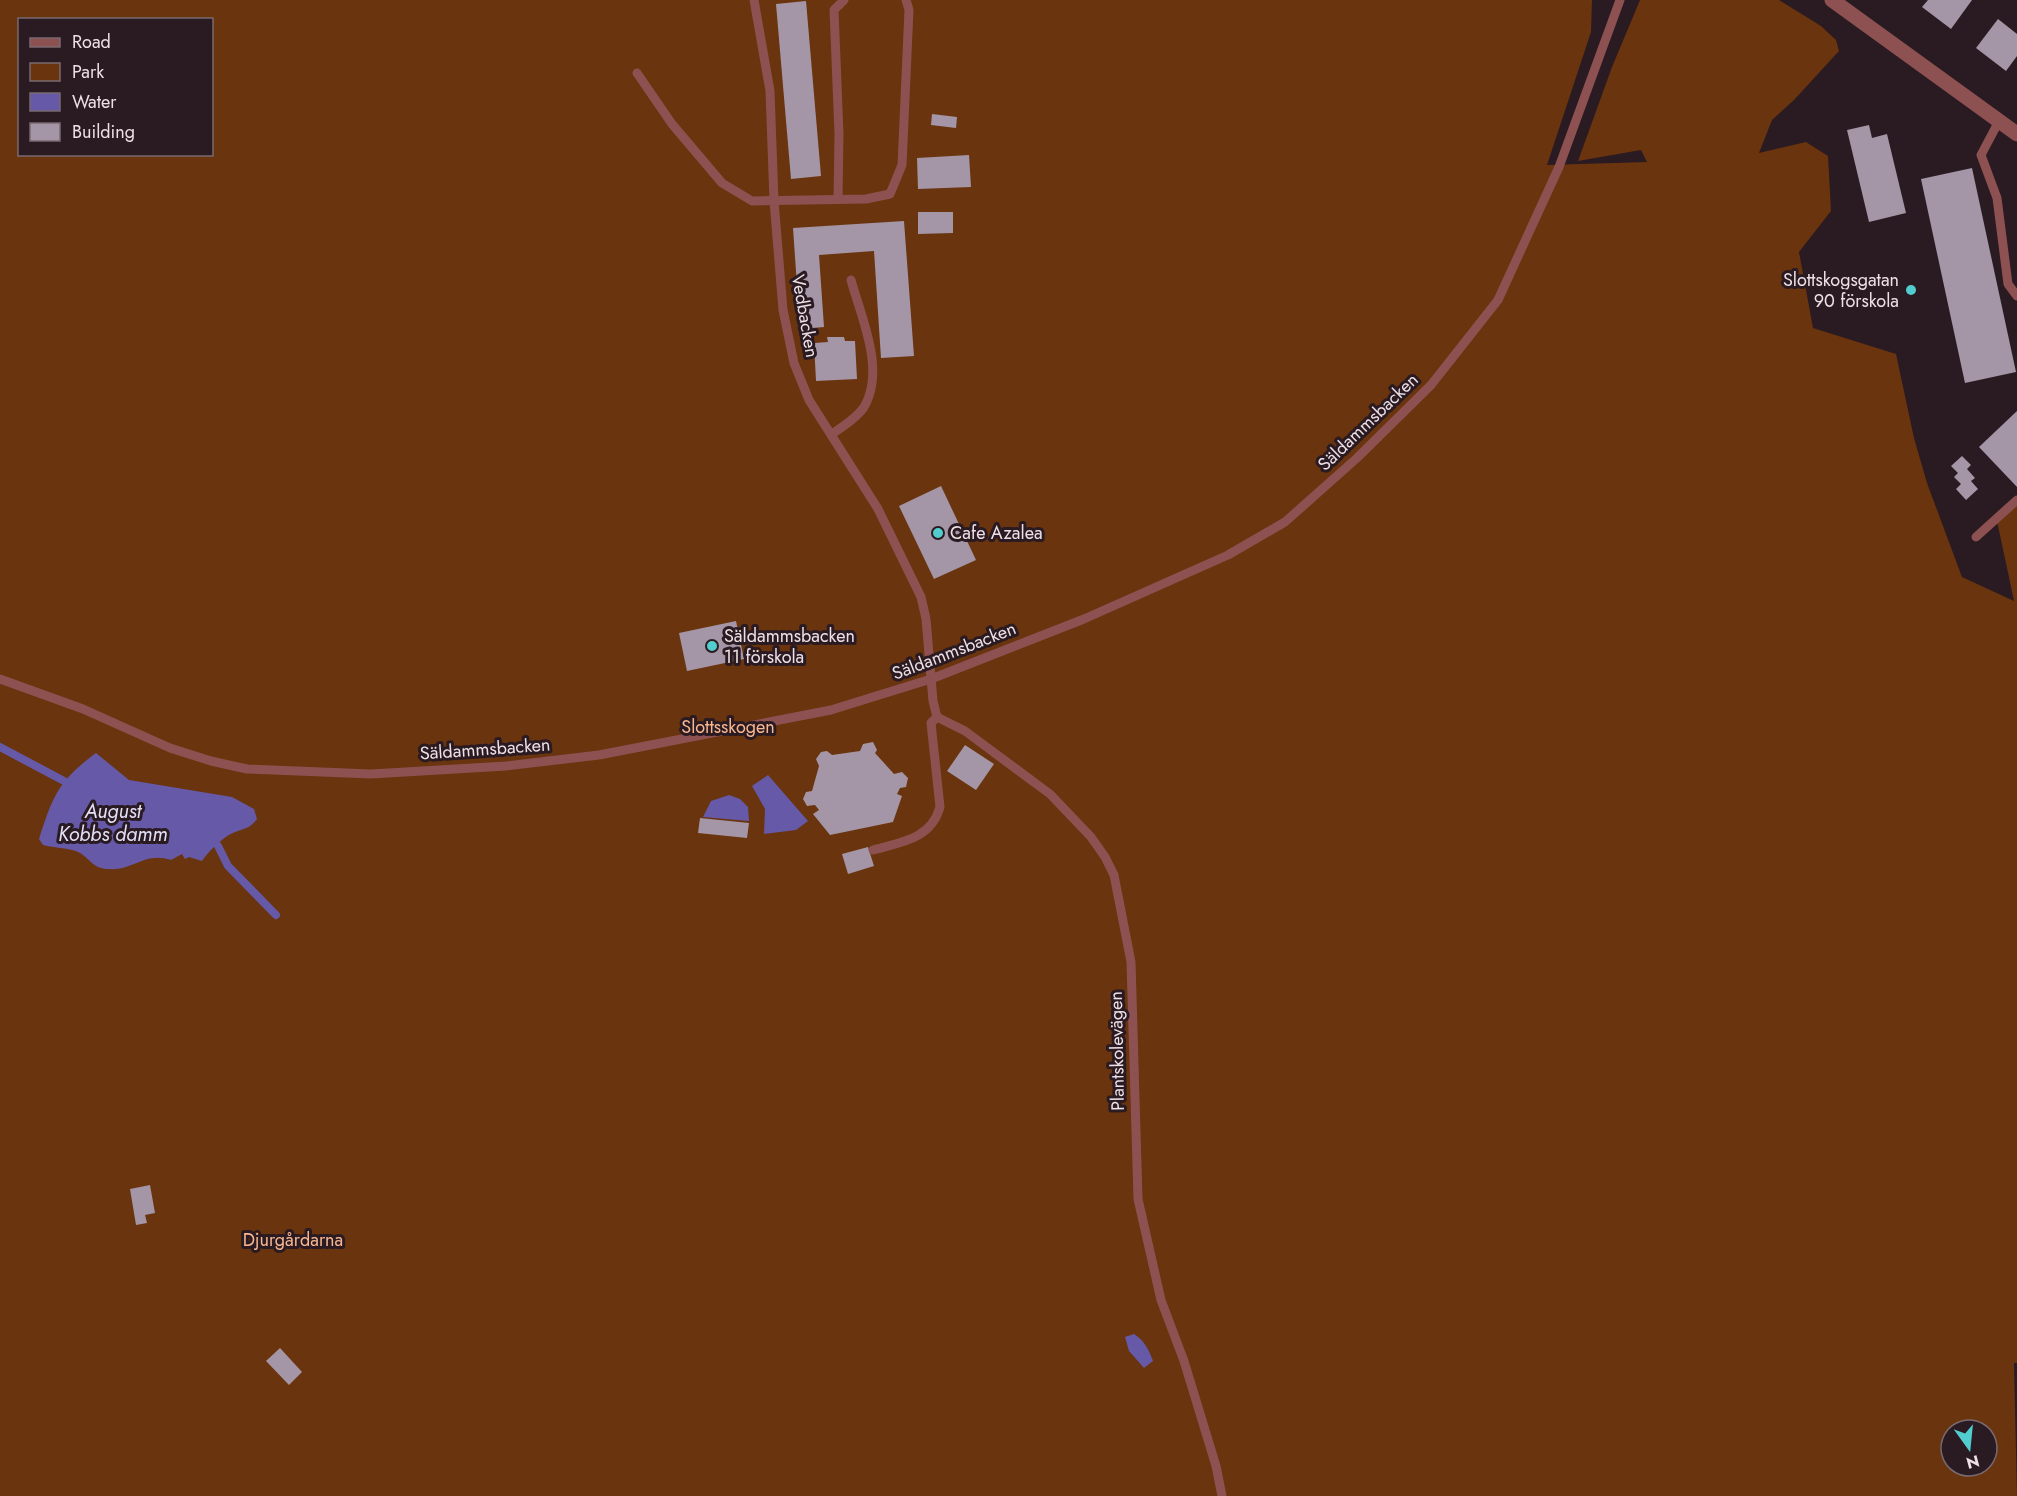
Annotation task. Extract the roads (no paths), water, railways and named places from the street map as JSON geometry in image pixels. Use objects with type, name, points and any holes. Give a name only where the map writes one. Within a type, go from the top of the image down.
[{"type":"street","points":[[1832,0],[2017,134]]},
{"type":"lane","name":"Vedbacken","points":[[754,0],[770,91],[774,201],[783,310],[794,363],[809,400],[878,509],[921,597],[926,619],[931,679]]},
{"type":"lane","points":[[838,199],[839,134],[834,10],[844,0]]},
{"type":"lane","points":[[638,73],[672,124],[722,183],[752,201],[866,199],[890,194],[902,165],[909,10],[906,0]]},
{"type":"lane","name":"Säldammsbacken","points":[[0,678],[83,709],[171,748],[211,761],[247,769],[371,774],[506,766],[647,747],[831,710],[931,679],[1168,584],[1259,539],[1294,515],[1431,385],[1498,300],[1559,167],[1620,0]]},
{"type":"lane","points":[[1999,121],[1981,155],[1997,198],[2008,284],[2017,296]]},
{"type":"lane","points":[[832,434],[863,408],[870,392],[872,370],[869,346],[851,280]]},
{"type":"lane","points":[[1976,537],[2017,500]]},
{"type":"lane","points":[[873,850],[923,834],[936,820],[940,807],[931,723],[937,717],[931,679]]},
{"type":"lane","name":"Plantskolevägen","points":[[937,717],[965,731],[1050,795],[1090,837],[1105,857],[1114,875],[1131,962],[1138,1198],[1161,1300],[1184,1361],[1216,1466],[1222,1496]]},
{"type":"water","name":"August Kobbs damm","points":[[96,753],[129,780],[232,797],[254,809],[257,819],[249,827],[225,838],[202,861],[189,857],[185,859],[182,854],[171,860],[153,858],[117,869],[103,869],[77,851],[43,845],[39,839],[58,790],[73,772]]},
{"type":"water","points":[[768,775],[808,821],[796,830],[764,834],[765,809],[752,786]]},
{"type":"water","points":[[729,795],[740,799],[748,807],[749,821],[703,817],[711,801]]},
{"type":"water","points":[[1134,1334],[1146,1346],[1153,1361],[1144,1368],[1129,1351],[1125,1337]]},
{"type":"waterway","points":[[0,747],[64,781]]},
{"type":"waterway","points":[[218,846],[228,866],[276,915]]},
{"type":"place","name":"Slottskogsgatan 90 förskola","points":[[1911,290]]},
{"type":"place","name":"Cafe Azalea","points":[[938,533]]},
{"type":"place","name":"Säldammsbacken 11 förskola","points":[[712,646]]},
{"type":"park label","name":"Slottsskogen","points":[[728,727]]},
{"type":"park label","name":"Djurgårdarna","points":[[293,1240]]}]
